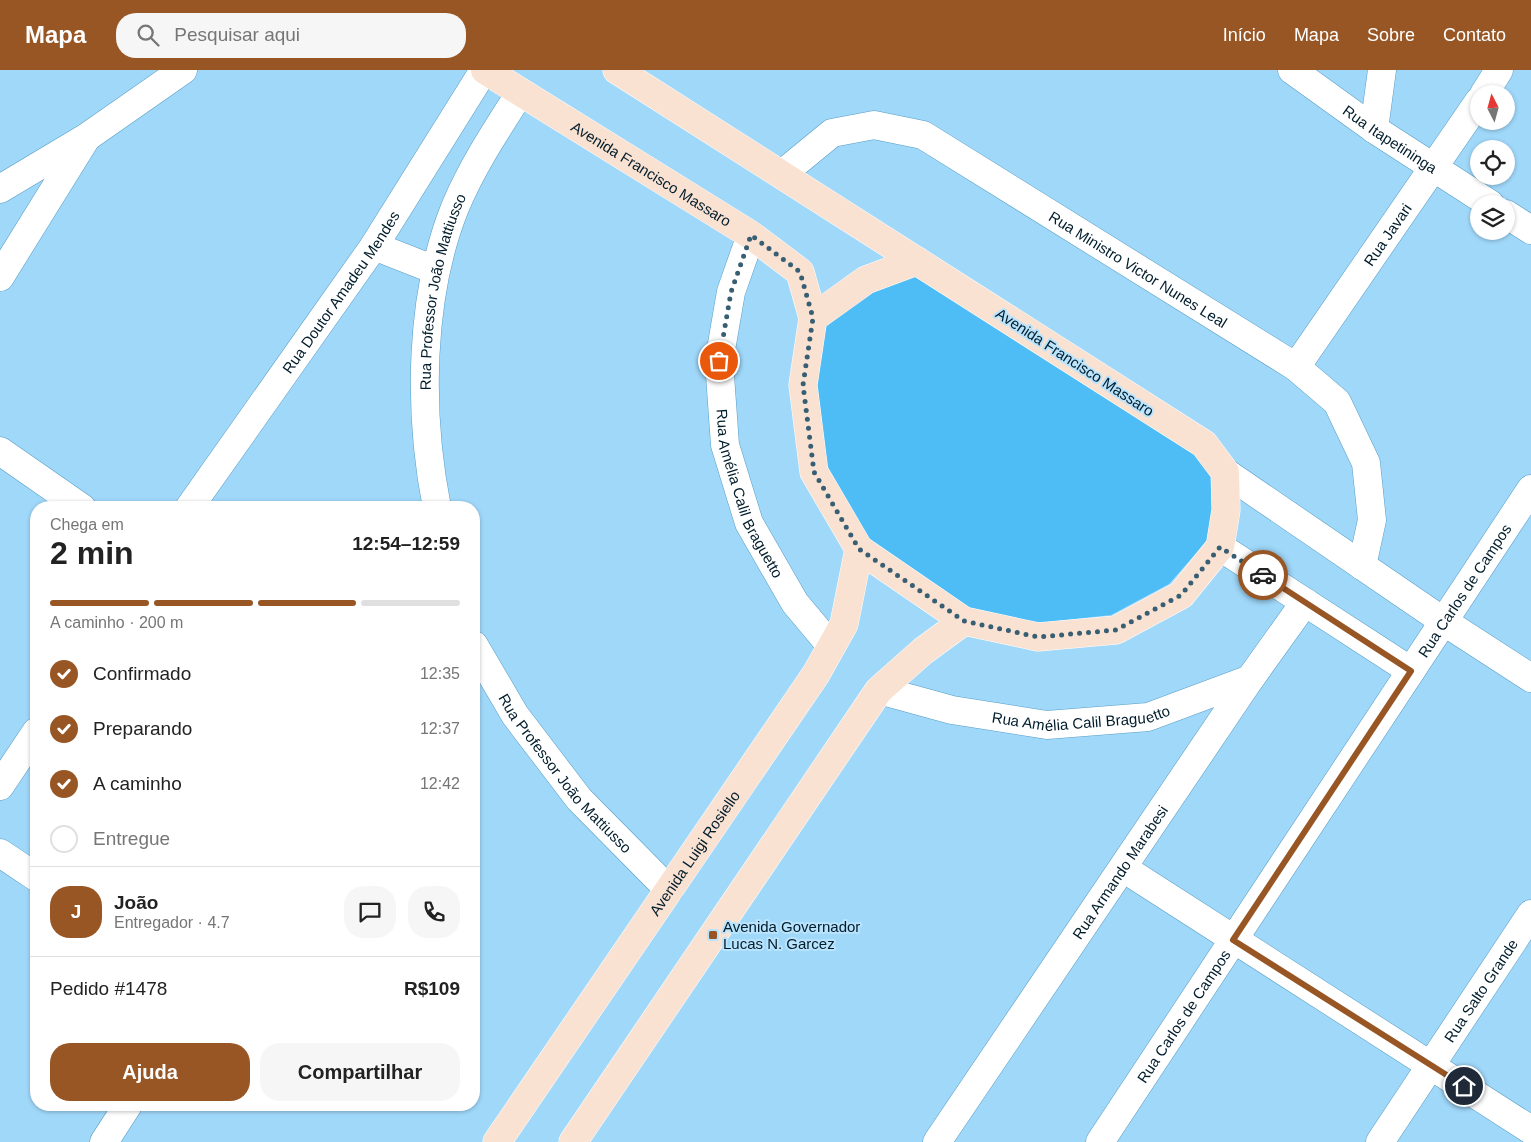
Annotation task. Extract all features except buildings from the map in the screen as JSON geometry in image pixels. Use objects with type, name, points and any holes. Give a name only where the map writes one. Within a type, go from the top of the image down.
[{"type":"main road","name":"Avenida Francisco Massaro","points":[[484,70],[751,235],[800,272],[813,318],[803,385],[814,472],[859,549],[964,621],[1038,637],[1116,630],[1181,595],[1220,547],[1226,510],[1225,472],[1204,444],[618,70]]},
{"type":"main road","points":[[813,318],[866,280],[917,260]]},
{"type":"main road","name":"Avenida Luigi Rosiello","points":[[497,1142],[816,674],[844,624],[859,549]]},
{"type":"main road","points":[[573,1142],[879,690],[923,651],[964,621]]},
{"type":"street","points":[[0,189],[87,137],[184,70]]},
{"type":"street","name":"Rua Doutor Amadeu Mendes","points":[[194,501],[374,246],[484,70]]},
{"type":"street","name":"Rua Itapetininga","points":[[1292,70],[1374,129],[1476,195]]},
{"type":"street","points":[[1374,129],[1382,70]]},
{"type":"street","points":[[1490,85],[1499,70]]},
{"type":"street","name":"Rua Professor João Mattiusso","points":[[436,501],[428,464],[425,361],[435,270],[456,205],[483,152],[520,93]]},
{"type":"street","name":"Rua Javari","points":[[1296,367],[1470,115]]},
{"type":"street","name":"Rua Ministro Victor Nunes Leal","points":[[782,174],[832,133],[874,125],[922,135],[1296,367],[1337,402],[1366,463],[1372,520],[1362,566]]},
{"type":"street","points":[[0,277],[87,137]]},
{"type":"street","points":[[1515,220],[1531,230]]},
{"type":"street","name":"Rua Amélia Calil Braguetto","points":[[751,235],[731,292],[719,361],[725,445],[749,523],[795,603],[831,646]]},
{"type":"street","points":[[374,246],[435,270]]},
{"type":"street","points":[[0,451],[72,501]]},
{"type":"street","name":"Avenida Francisco Massaro","points":[[1225,472],[1443,621],[1531,678]]},
{"type":"street","name":"Rua Carlos de Campos","points":[[1100,1142],[1531,489]]},
{"type":"street","points":[[1220,547],[1411,671]]},
{"type":"street","name":"Rua Armando Marabesi","points":[[937,1142],[1250,679],[1305,602]]},
{"type":"street","name":"Rua Professor João Mattiusso","points":[[480,655],[515,715],[579,799],[669,890]]},
{"type":"street","name":"Rua Amélia Calil Braguetto","points":[[879,690],[952,710],[1047,725],[1148,717],[1250,679]]},
{"type":"street","points":[[0,786],[30,741]]},
{"type":"street","points":[[0,853],[30,873]]},
{"type":"street","points":[[1123,868],[1233,940],[1431,1064],[1531,1130]]},
{"type":"street","name":"Rua Salto Grande","points":[[1380,1142],[1531,914]]},
{"type":"street","points":[[104,1142],[124,1111]]},
{"type":"shaded area","points":[[918,272],[1196,449],[1211,474],[1214,510],[1207,541],[1169,584],[1111,615],[1038,623],[970,610],[868,539],[826,468],[814,384],[822,324],[870,288]]},
{"type":"way so far","points":[[719,361],[731,292],[751,235],[800,272],[813,318],[803,385],[814,472],[859,549],[964,621],[1038,637],[1116,630],[1181,595],[1220,547],[1263,575]]},
{"type":"place","name":"Avenida Governador Lucas N. Garcez","points":[[713,935]]},
{"type":"route","points":[[1263,575],[1411,671],[1233,940],[1464,1086]]}]
